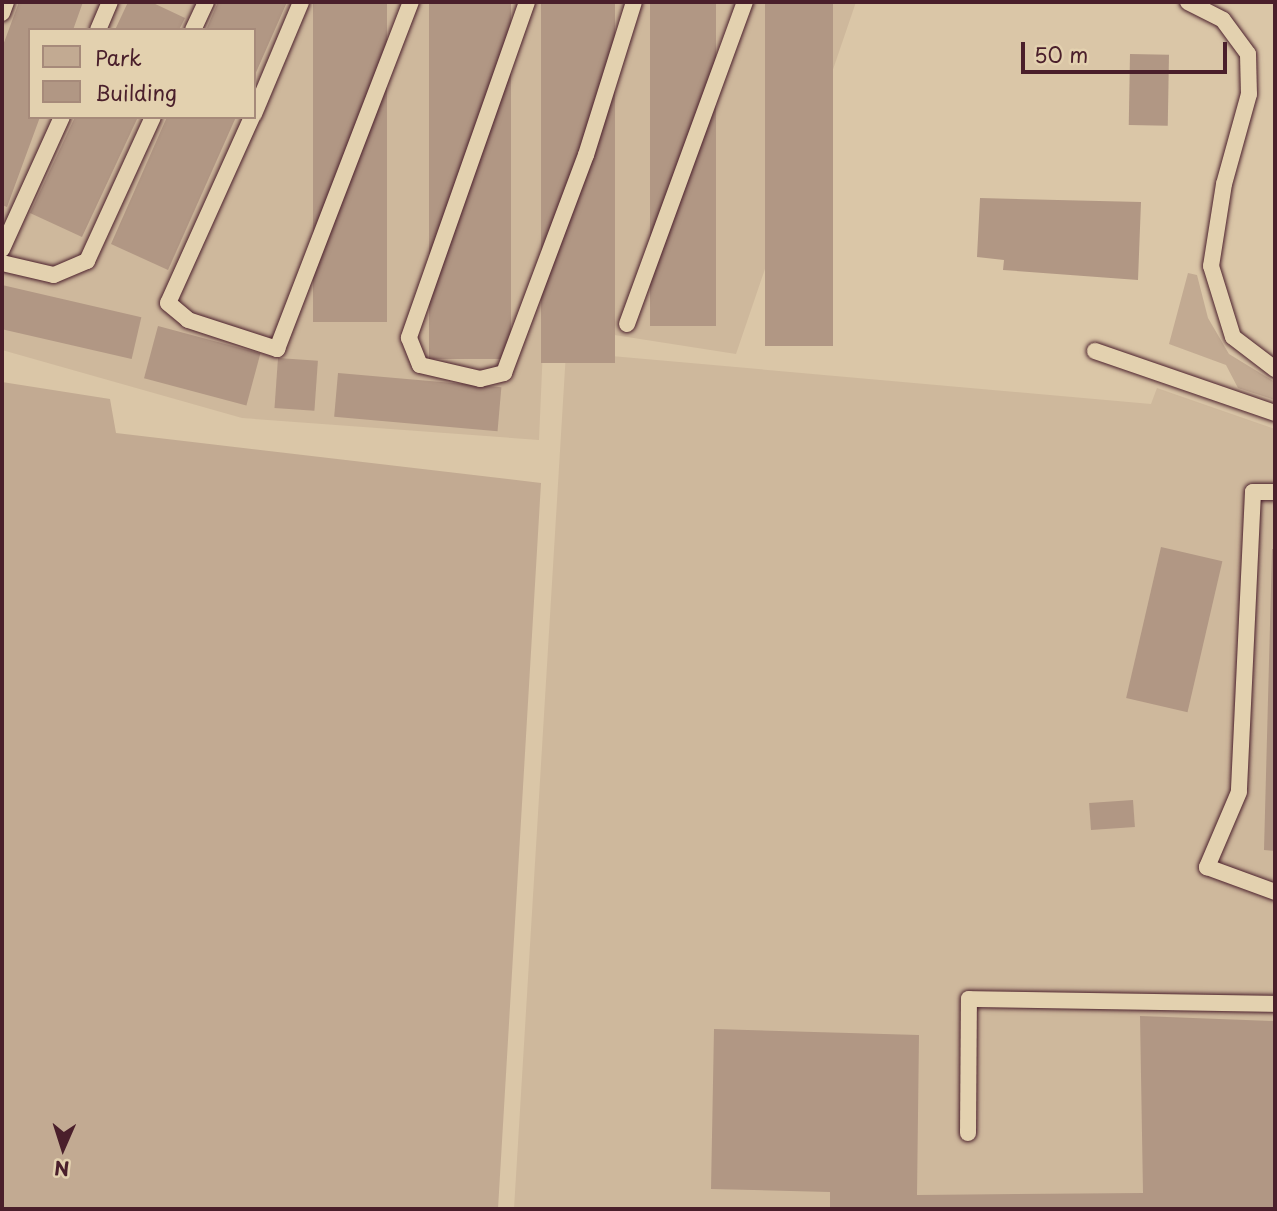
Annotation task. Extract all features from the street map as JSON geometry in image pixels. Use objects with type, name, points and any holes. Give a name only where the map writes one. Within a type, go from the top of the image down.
[{"type":"lane","points":[[2,13],[6,2]]},
{"type":"lane","points":[[99,28],[110,2]]},
{"type":"lane","points":[[194,28],[204,2]]},
{"type":"lane","points":[[256,108],[301,2]]},
{"type":"lane","points":[[251,119],[168,303],[188,320],[277,349],[411,2]]},
{"type":"lane","points":[[527,2],[409,338],[419,365],[480,379],[504,373],[586,156],[634,2]]},
{"type":"lane","points":[[627,324],[745,2]]},
{"type":"lane","points":[[1188,2],[1223,20],[1248,54],[1249,94],[1224,184],[1211,266],[1233,337],[1275,369]]},
{"type":"lane","points":[[2,249],[61,119]]},
{"type":"lane","points":[[2,263],[54,275],[88,261],[152,119]]},
{"type":"lane","points":[[1095,351],[1275,413]]},
{"type":"lane","points":[[1275,492],[1253,492],[1239,792],[1207,867],[1275,892]]},
{"type":"lane","points":[[968,1133],[969,999],[1275,1004]]},
{"type":"shaded area","points":[[2,2],[856,2],[736,354],[544,324],[539,440],[242,418],[2,350]]},
{"type":"shaded area","points":[[566,352],[1151,404],[1157,388],[1275,429],[1275,1209],[514,1209]]},
{"type":"green space","points":[[1188,273],[1197,275],[1208,318],[1229,354],[1275,382],[1275,400],[1238,388],[1226,365],[1169,344]]},
{"type":"green space","points":[[2,382],[110,399],[116,433],[541,483],[498,1209],[2,1209]]},
{"type":"building","points":[[19,2],[83,2],[74,28],[28,28],[28,119],[39,119],[7,207],[2,205],[2,48]]},
{"type":"building","points":[[128,2],[151,2],[185,18],[180,28],[116,28]]},
{"type":"building","points":[[218,2],[287,2],[256,72],[256,28],[207,28]]},
{"type":"building","points":[[313,2],[387,2],[387,322],[313,322]]},
{"type":"building","points":[[429,2],[511,2],[511,359],[429,359]]},
{"type":"building","points":[[541,2],[615,2],[615,363],[541,363]]},
{"type":"building","points":[[650,2],[716,2],[716,326],[650,326]]},
{"type":"building","points":[[765,2],[833,2],[833,346],[765,346]]},
{"type":"building","points":[[1130,54],[1169,55],[1168,126],[1129,125]]},
{"type":"building","points":[[74,119],[137,119],[82,237],[30,213]]},
{"type":"building","points":[[166,119],[235,119],[168,270],[111,244]]},
{"type":"building","points":[[980,198],[1141,202],[1138,280],[1003,270],[1004,260],[977,257]]},
{"type":"building","points":[[2,285],[141,317],[132,359],[2,329]]},
{"type":"building","points":[[158,326],[260,353],[246,406],[144,378]]},
{"type":"building","points":[[278,358],[318,361],[314,411],[275,408]]},
{"type":"building","points":[[338,373],[501,387],[498,431],[334,417]]},
{"type":"building","points":[[1161,547],[1222,561],[1188,712],[1126,698]]},
{"type":"building","points":[[1272,549],[1275,549],[1275,851],[1264,850]]},
{"type":"building","points":[[1133,800],[1135,827],[1091,830],[1089,803]]},
{"type":"building","points":[[1140,1016],[1275,1021],[1275,1209],[830,1209],[830,1192],[711,1189],[714,1029],[919,1035],[917,1195],[1143,1193]]}]
